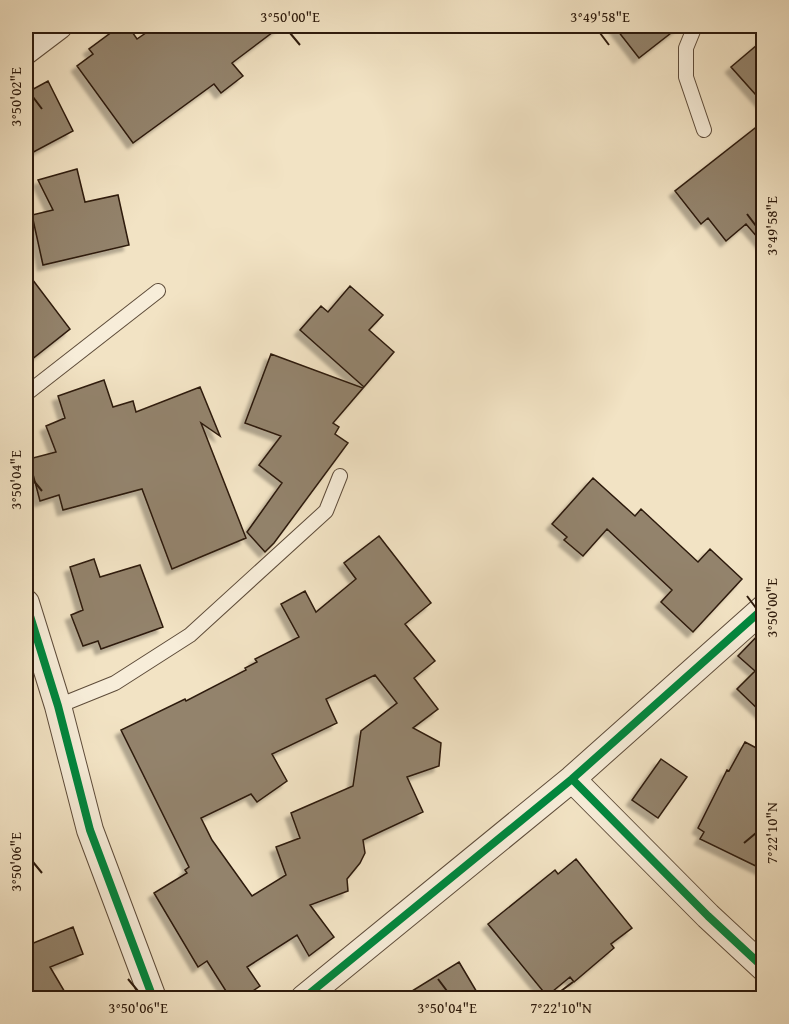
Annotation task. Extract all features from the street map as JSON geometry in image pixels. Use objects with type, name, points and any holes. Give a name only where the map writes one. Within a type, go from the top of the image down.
[{"type":"street","points":[[26,51],[59,26]]},
{"type":"street","points":[[26,603],[58,706],[90,830],[153,999]]},
{"type":"street","points":[[304,999],[572,779],[764,608]]},
{"type":"street","points":[[572,779],[708,916],[764,968]]},
{"type":"lane","points":[[694,26],[686,48],[686,77],[704,130]]},
{"type":"lane","points":[[26,394],[158,291]]},
{"type":"lane","points":[[58,706],[115,683],[190,635],[326,511],[340,476]]},
{"type":"building","points":[[120,26],[128,26],[137,39],[156,26],[281,26],[232,63],[243,76],[221,93],[214,84],[133,143],[77,66],[93,54],[89,49]]},
{"type":"building","points":[[614,26],[680,26],[639,58]]},
{"type":"building","points":[[764,39],[764,104],[731,67]]},
{"type":"building","points":[[48,81],[73,131],[26,156],[26,93]]},
{"type":"building","points":[[764,121],[764,245],[746,224],[726,241],[708,218],[701,224],[675,191]]},
{"type":"building","points":[[77,169],[85,202],[118,195],[129,245],[43,265],[32,215],[53,210],[38,180]]},
{"type":"building","points":[[26,271],[70,329],[26,364]]},
{"type":"building","points":[[350,286],[383,315],[369,330],[394,352],[364,387],[300,330],[321,306],[328,312]]},
{"type":"building","points":[[271,354],[363,388],[333,423],[339,427],[335,434],[348,443],[265,552],[247,532],[282,483],[259,465],[281,436],[245,423]]},
{"type":"building","points":[[104,380],[113,407],[133,401],[136,412],[200,387],[220,436],[201,423],[246,538],[172,569],[142,489],[63,510],[59,495],[40,501],[29,459],[56,452],[46,426],[65,418],[58,396]]},
{"type":"building","points":[[593,478],[635,516],[641,509],[698,562],[710,549],[742,579],[693,632],[661,602],[672,590],[607,529],[583,556],[564,540],[567,537],[552,524]]},
{"type":"building","points":[[379,536],[431,603],[405,624],[435,661],[414,678],[438,709],[413,728],[441,743],[439,766],[407,777],[423,812],[363,840],[365,853],[347,879],[348,891],[310,905],[334,937],[309,956],[297,935],[247,967],[260,986],[241,999],[231,999],[207,961],[198,967],[154,893],[187,873],[185,870],[189,867],[121,730],[185,699],[186,701],[246,670],[245,668],[257,662],[255,659],[299,637],[281,604],[305,591],[316,612],[356,579],[344,563]],"holes":[[[375,675],[397,703],[361,731],[353,786],[291,813],[300,838],[276,847],[286,875],[252,896],[212,840],[201,818],[251,794],[257,802],[287,781],[272,754],[337,723],[326,699]]]},
{"type":"building","points":[[94,559],[100,577],[140,565],[163,627],[101,649],[98,641],[83,646],[71,615],[83,610],[70,567]]},
{"type":"building","points":[[764,629],[764,715],[737,689],[755,671],[738,656]]},
{"type":"building","points":[[745,742],[764,752],[764,870],[700,839],[704,832],[698,828],[727,770],[729,771]]},
{"type":"building","points":[[661,759],[687,777],[658,818],[632,800]]},
{"type":"building","points":[[576,859],[632,928],[611,944],[614,948],[574,982],[570,977],[547,996],[488,924],[555,870],[558,874]]},
{"type":"building","points":[[73,927],[83,954],[50,967],[69,999],[26,999],[26,946]]},
{"type":"building","points":[[459,962],[481,999],[399,999]]},
{"type":"cycle path","points":[[26,603],[58,706],[90,830],[153,998]]},
{"type":"cycle path","points":[[304,998],[572,779],[764,608]]},
{"type":"cycle path","points":[[572,779],[708,916],[764,968]]}]
